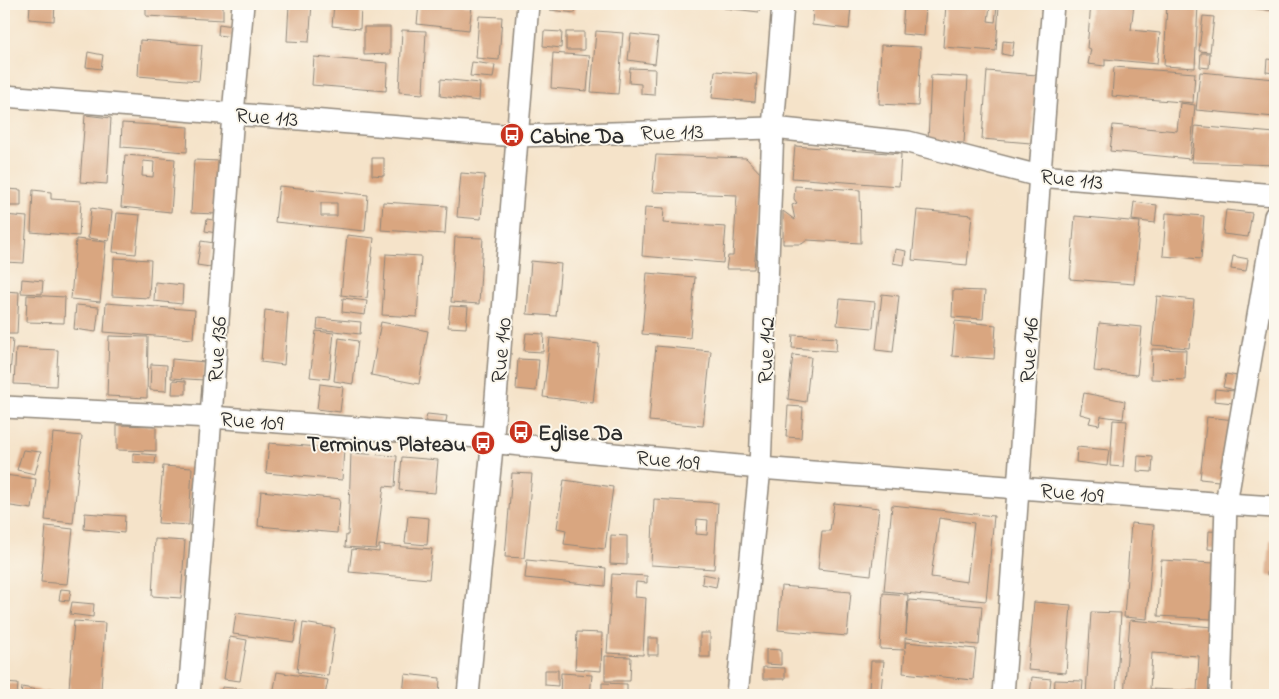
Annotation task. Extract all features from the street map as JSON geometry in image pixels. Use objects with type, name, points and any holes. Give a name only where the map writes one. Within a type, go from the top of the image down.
[{"type":"street","name":"Rue 136","points":[[189,695],[243,4]]},
{"type":"street","name":"Rue 140","points":[[468,695],[492,438],[528,4]]},
{"type":"street","name":"Rue 142","points":[[737,695],[760,468],[773,128],[783,4]]},
{"type":"street","name":"Rue 146","points":[[1003,695],[1019,487],[1039,176],[1053,4]]},
{"type":"street","name":"Rue 113","points":[[4,96],[517,136],[773,128],[908,142],[1039,176],[1275,195]]},
{"type":"street","points":[[1220,695],[1226,504],[1275,216]]},
{"type":"street","name":"Rue 109","points":[[4,407],[211,417],[492,438],[499,444],[760,468],[1275,507]]},
{"type":"building","points":[[30,4],[55,4],[54,21],[29,19]]},
{"type":"building","points":[[146,4],[223,4],[223,20],[146,16]]},
{"type":"building","points":[[289,4],[312,4],[309,42],[287,41]]},
{"type":"building","points":[[334,4],[361,4],[360,29],[332,26]]},
{"type":"building","points":[[419,4],[472,6],[469,30],[417,24]]},
{"type":"building","points":[[551,4],[576,4],[575,13],[550,10]]},
{"type":"building","points":[[725,4],[760,4],[759,12],[724,8]]},
{"type":"building","points":[[813,4],[851,6],[849,29],[812,25]]},
{"type":"building","points":[[904,4],[926,4],[924,36],[902,34]]},
{"type":"building","points":[[946,4],[999,5],[996,51],[943,47]],"holes":[[[990,6],[997,7],[995,22],[988,21]]]},
{"type":"building","points":[[1091,4],[1134,4],[1131,30],[1160,33],[1157,64],[1105,59],[1105,66],[1088,64],[1091,49],[1087,48]]},
{"type":"building","points":[[1167,4],[1198,4],[1195,68],[1164,66]]},
{"type":"building","points":[[1249,4],[1275,4],[1275,11],[1249,8]]},
{"type":"building","points":[[479,16],[502,17],[499,60],[476,58]]},
{"type":"building","points":[[1203,16],[1214,17],[1210,52],[1199,51]]},
{"type":"building","points":[[219,24],[233,26],[232,37],[218,35]]},
{"type":"building","points":[[364,27],[390,27],[390,54],[364,55]]},
{"type":"building","points":[[402,30],[426,31],[423,94],[399,92]]},
{"type":"building","points":[[544,31],[562,32],[561,48],[543,46]]},
{"type":"building","points":[[596,31],[623,33],[618,94],[591,92]]},
{"type":"building","points":[[566,32],[584,32],[584,50],[566,50]]},
{"type":"building","points":[[631,34],[658,37],[655,64],[628,60]]},
{"type":"building","points":[[140,40],[202,45],[199,81],[138,76]]},
{"type":"building","points":[[1003,41],[1014,42],[1012,56],[1002,54]]},
{"type":"building","points":[[881,45],[921,47],[918,106],[879,104]]},
{"type":"building","points":[[88,52],[103,55],[101,69],[86,67]]},
{"type":"building","points":[[553,53],[590,56],[587,91],[551,88]]},
{"type":"building","points":[[1201,53],[1210,53],[1209,68],[1200,67]]},
{"type":"building","points":[[314,57],[388,63],[386,91],[312,85]]},
{"type":"building","points":[[1267,59],[1275,60],[1275,73],[1266,72]]},
{"type":"building","points":[[472,62],[495,65],[493,78],[470,76]]},
{"type":"building","points":[[1114,67],[1195,73],[1193,103],[1112,96]]},
{"type":"building","points":[[630,68],[655,69],[654,95],[641,94],[641,84],[629,83]]},
{"type":"building","points":[[715,71],[757,74],[755,102],[712,98]]},
{"type":"building","points":[[987,71],[1037,75],[1031,143],[982,139]]},
{"type":"building","points":[[1200,72],[1275,79],[1275,117],[1196,110]]},
{"type":"building","points":[[931,75],[968,77],[964,143],[928,141]]},
{"type":"building","points":[[441,79],[480,83],[479,101],[440,96]]},
{"type":"building","points":[[1180,103],[1195,105],[1190,159],[1110,151],[1113,125],[1177,131]]},
{"type":"building","points":[[85,115],[111,118],[107,184],[80,182]]},
{"type":"building","points":[[122,123],[188,127],[187,152],[121,147]]},
{"type":"building","points":[[1195,126],[1275,133],[1275,165],[1192,162]]},
{"type":"building","points":[[795,146],[901,154],[899,186],[792,178]]},
{"type":"building","points":[[125,155],[175,159],[171,212],[121,207]],"holes":[[[143,161],[154,162],[153,177],[142,176]]]},
{"type":"building","points":[[656,155],[746,158],[763,176],[754,269],[726,269],[728,256],[733,256],[737,195],[652,192]]},
{"type":"building","points":[[372,158],[384,158],[384,176],[372,175]]},
{"type":"building","points":[[194,160],[220,161],[217,214],[191,213]]},
{"type":"building","points":[[461,173],[485,175],[481,219],[457,217]]},
{"type":"building","points":[[279,186],[368,195],[365,231],[275,222]],"holes":[[[321,203],[337,203],[337,216],[321,216]]]},
{"type":"building","points":[[795,186],[860,190],[861,243],[807,240],[802,244],[783,244],[783,211],[795,220],[792,205],[797,203],[794,199]]},
{"type":"building","points":[[6,189],[21,190],[21,206],[5,206]]},
{"type":"building","points":[[33,190],[51,192],[51,199],[81,201],[79,236],[31,232]]},
{"type":"building","points":[[383,202],[447,206],[445,234],[381,230]]},
{"type":"building","points":[[1134,202],[1157,205],[1155,223],[1132,220]]},
{"type":"building","points":[[645,207],[664,208],[663,223],[726,227],[723,263],[642,256]]},
{"type":"building","points":[[91,208],[112,211],[109,241],[88,238]]},
{"type":"building","points":[[917,210],[972,215],[967,265],[912,260]]},
{"type":"building","points":[[1226,210],[1252,213],[1248,237],[1223,234]]},
{"type":"building","points":[[117,213],[140,215],[136,254],[113,252]]},
{"type":"building","points":[[1166,213],[1204,216],[1201,259],[1163,256]]},
{"type":"building","points":[[4,215],[27,217],[24,263],[4,262]]},
{"type":"building","points":[[1075,216],[1140,222],[1134,284],[1070,279]]},
{"type":"building","points":[[207,219],[219,221],[216,233],[205,231]]},
{"type":"building","points":[[347,235],[374,238],[367,298],[341,295]]},
{"type":"building","points":[[455,237],[483,238],[479,304],[451,302]]},
{"type":"building","points":[[76,239],[106,242],[100,302],[71,299]]},
{"type":"building","points":[[201,241],[214,243],[210,267],[197,265]]},
{"type":"building","points":[[895,249],[906,251],[904,265],[893,263]]},
{"type":"building","points":[[386,254],[421,256],[417,317],[382,315]]},
{"type":"building","points":[[1233,256],[1248,259],[1246,271],[1231,269]]},
{"type":"building","points":[[114,258],[151,260],[149,298],[112,296]]},
{"type":"building","points":[[531,261],[561,264],[556,316],[527,314]]},
{"type":"building","points":[[647,273],[695,277],[690,338],[642,334]]},
{"type":"building","points":[[22,279],[43,281],[42,294],[21,293]]},
{"type":"building","points":[[155,282],[183,285],[182,304],[154,301]]},
{"type":"building","points":[[953,290],[985,291],[983,319],[952,317]]},
{"type":"building","points":[[4,291],[19,292],[17,334],[4,334]]},
{"type":"building","points":[[882,294],[899,296],[893,352],[876,350]]},
{"type":"building","points":[[27,295],[65,297],[64,323],[26,322]]},
{"type":"building","points":[[1157,296],[1194,300],[1189,348],[1152,345]]},
{"type":"building","points":[[343,298],[367,301],[365,315],[342,312]]},
{"type":"building","points":[[840,299],[875,302],[873,328],[837,325]]},
{"type":"building","points":[[106,303],[195,310],[193,339],[104,332]]},
{"type":"building","points":[[76,305],[99,307],[96,332],[74,329]]},
{"type":"building","points":[[450,306],[468,307],[466,328],[448,327]]},
{"type":"building","points":[[265,310],[288,313],[284,365],[261,362]]},
{"type":"building","points":[[318,318],[361,322],[360,334],[317,329]]},
{"type":"building","points":[[955,321],[996,325],[994,359],[952,356]]},
{"type":"building","points":[[381,322],[428,331],[419,384],[371,375]]},
{"type":"building","points":[[1099,323],[1142,327],[1137,375],[1094,371]]},
{"type":"building","points":[[316,331],[334,333],[329,379],[310,377]]},
{"type":"building","points":[[526,333],[544,334],[543,352],[524,351]]},
{"type":"building","points":[[793,335],[837,338],[836,351],[792,348]]},
{"type":"building","points":[[109,336],[148,337],[147,398],[107,396]]},
{"type":"building","points":[[4,338],[13,339],[10,374],[4,373]]},
{"type":"building","points":[[339,338],[358,341],[353,384],[334,381]]},
{"type":"building","points":[[550,338],[599,344],[593,403],[543,397]]},
{"type":"building","points":[[656,346],[711,351],[703,426],[649,421]]},
{"type":"building","points":[[16,348],[58,350],[56,386],[14,384]]},
{"type":"building","points":[[1152,349],[1186,350],[1185,380],[1151,379]]},
{"type":"building","points":[[793,355],[811,357],[806,402],[788,399]]},
{"type":"building","points":[[172,359],[205,362],[204,380],[171,378]]},
{"type":"building","points":[[518,359],[539,360],[536,391],[516,389]]},
{"type":"building","points":[[151,364],[167,365],[166,391],[150,390]]},
{"type":"building","points":[[1226,374],[1237,376],[1234,390],[1223,387]]},
{"type":"building","points":[[173,380],[186,381],[186,394],[172,394]]},
{"type":"building","points":[[320,384],[343,387],[340,412],[317,409]]},
{"type":"building","points":[[1215,389],[1234,391],[1233,403],[1214,401]]},
{"type":"building","points":[[1084,393],[1125,401],[1123,419],[1101,416],[1099,425],[1089,423],[1091,417],[1080,414]]},
{"type":"building","points":[[788,406],[803,407],[801,438],[786,437]]},
{"type":"building","points":[[427,414],[447,416],[445,427],[425,425]]},
{"type":"building","points":[[1207,417],[1235,420],[1228,482],[1200,479]]},
{"type":"building","points":[[1113,420],[1127,421],[1123,467],[1110,466]]},
{"type":"building","points":[[117,425],[156,426],[156,451],[117,450]]},
{"type":"building","points":[[53,433],[82,436],[73,523],[45,520]]},
{"type":"building","points":[[269,443],[344,449],[342,480],[266,473]]},
{"type":"building","points":[[1077,447],[1109,450],[1107,466],[1076,462]]},
{"type":"building","points":[[23,450],[41,452],[35,474],[17,470]]},
{"type":"building","points":[[133,453],[156,455],[155,464],[133,462]]},
{"type":"building","points":[[351,453],[397,456],[395,487],[384,486],[376,549],[345,547],[346,535],[348,535]]},
{"type":"building","points":[[1138,456],[1153,457],[1152,472],[1137,471]]},
{"type":"building","points":[[402,457],[438,460],[435,493],[399,490]]},
{"type":"building","points":[[163,466],[192,468],[189,525],[158,523]]},
{"type":"building","points":[[512,473],[532,474],[524,558],[505,557]]},
{"type":"building","points":[[4,475],[36,479],[32,509],[4,505]]},
{"type":"building","points":[[564,480],[613,487],[605,549],[564,544],[566,530],[557,528]]},
{"type":"building","points":[[261,491],[340,499],[337,533],[258,526]]},
{"type":"building","points":[[654,499],[718,503],[714,569],[651,565]],"holes":[[[697,519],[708,520],[707,535],[696,534]]]},
{"type":"building","points":[[834,503],[879,508],[871,575],[818,569],[822,531],[830,531]]},
{"type":"building","points":[[892,505],[994,516],[986,601],[884,591]],"holes":[[[939,518],[974,523],[967,582],[931,577]]]},
{"type":"building","points":[[85,513],[125,516],[124,533],[84,529]]},
{"type":"building","points":[[408,516],[429,518],[427,545],[405,543]]},
{"type":"building","points":[[1131,523],[1154,525],[1147,619],[1124,617]]},
{"type":"building","points":[[46,526],[73,529],[67,584],[41,582]]},
{"type":"building","points":[[1209,531],[1223,532],[1222,550],[1208,549]]},
{"type":"building","points":[[611,535],[627,536],[627,565],[610,564]]},
{"type":"building","points":[[155,539],[185,541],[181,598],[152,596]]},
{"type":"building","points":[[1270,540],[1275,540],[1275,576],[1267,575]]},
{"type":"building","points":[[379,545],[432,549],[429,579],[349,572],[352,549],[379,552]]},
{"type":"building","points":[[527,560],[606,568],[605,586],[525,578]]},
{"type":"building","points":[[1161,560],[1214,563],[1211,619],[1158,616]]},
{"type":"building","points":[[612,574],[647,576],[647,583],[636,582],[635,597],[646,598],[643,655],[607,653]]},
{"type":"building","points":[[703,574],[718,577],[716,587],[702,584]]},
{"type":"building","points":[[781,586],[851,592],[847,636],[778,630]]},
{"type":"building","points":[[61,589],[71,590],[69,601],[59,600]]},
{"type":"building","points":[[883,593],[908,595],[906,634],[909,600],[982,606],[979,645],[905,638],[905,648],[906,642],[976,649],[973,680],[903,673],[905,650],[880,649]]},
{"type":"building","points":[[72,602],[94,604],[93,617],[70,614]]},
{"type":"building","points":[[1034,602],[1071,605],[1066,673],[1028,670]]},
{"type":"building","points":[[1091,612],[1121,613],[1116,695],[1086,695]]},
{"type":"building","points":[[236,613],[297,621],[294,642],[233,634]]},
{"type":"building","points":[[1130,620],[1213,627],[1208,695],[1124,695]],"holes":[[[1152,653],[1199,656],[1197,691],[1150,689]]]},
{"type":"building","points":[[74,621],[105,623],[101,691],[69,689]]},
{"type":"building","points":[[303,623],[335,628],[328,676],[297,672]]},
{"type":"building","points":[[577,632],[602,633],[601,671],[575,669]]},
{"type":"building","points":[[700,633],[710,633],[710,657],[700,657]]},
{"type":"building","points":[[230,637],[247,640],[240,681],[224,679]]},
{"type":"building","points":[[648,638],[658,638],[658,655],[648,655]]},
{"type":"building","points":[[766,649],[781,650],[781,665],[766,664]]},
{"type":"building","points":[[605,656],[631,657],[630,681],[605,681]]},
{"type":"building","points":[[871,661],[884,661],[881,690],[869,689]]},
{"type":"building","points":[[763,667],[785,668],[785,679],[763,679]]},
{"type":"building","points":[[545,670],[558,670],[558,686],[545,685]]},
{"type":"building","points":[[277,672],[328,680],[325,695],[273,695]]},
{"type":"building","points":[[561,673],[592,675],[590,695],[560,695]]},
{"type":"building","points":[[405,674],[440,678],[439,695],[403,695]]},
{"type":"building","points":[[1032,677],[1051,679],[1049,695],[1030,695]]},
{"type":"building","points":[[1055,680],[1083,681],[1082,695],[1054,695]]},
{"type":"building","points":[[4,683],[18,684],[17,695],[4,695]]},
{"type":"building","points":[[602,683],[627,684],[627,695],[602,695]]},
{"type":"building","points":[[22,687],[54,693],[53,695],[21,695]]},
{"type":"building","points":[[222,687],[243,689],[242,695],[221,695]]},
{"type":"building","points":[[492,693],[507,694],[507,695],[492,695]]},
{"type":"place","name":"Cabine Da","points":[[512,135]]},
{"type":"place","name":"Eglise Da","points":[[521,432]]},
{"type":"place","name":"Terminus Plateau","points":[[483,443]]}]
